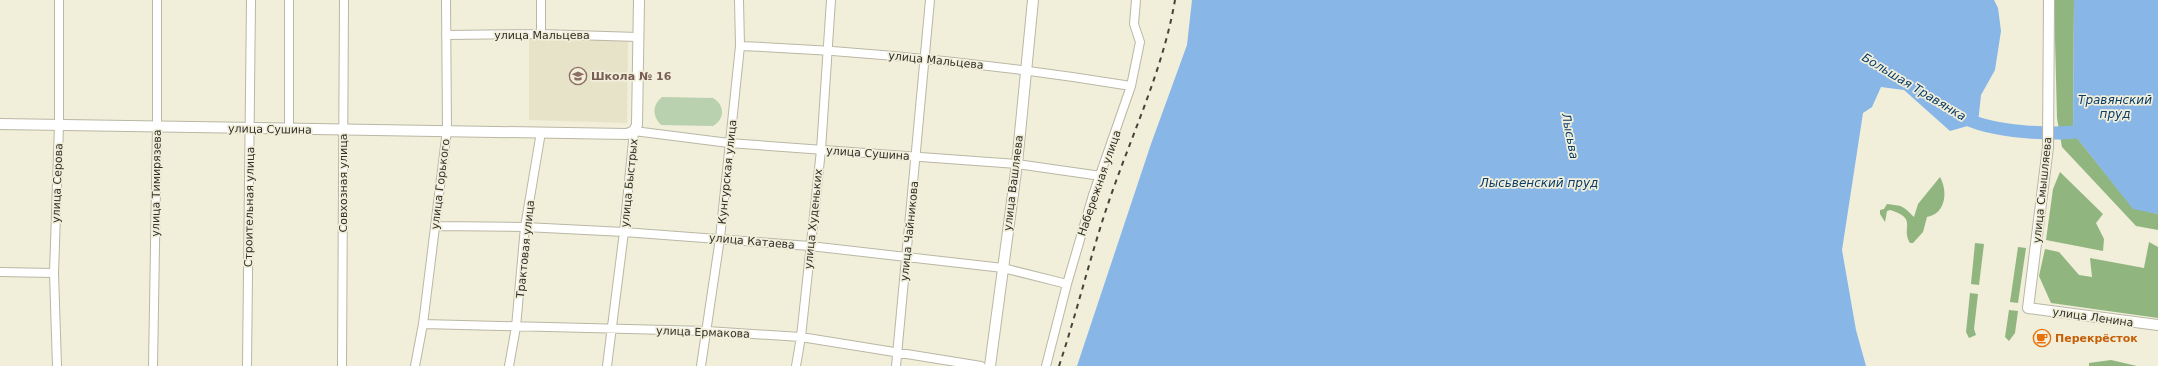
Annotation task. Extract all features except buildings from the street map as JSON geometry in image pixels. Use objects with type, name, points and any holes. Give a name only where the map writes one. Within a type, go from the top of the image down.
[{"type":"street","name":"улица Серова","points":[[57,366],[54,273],[59,125],[59,0]]},
{"type":"street","name":"улица Тимирязева","points":[[153,366],[157,125],[157,0]]},
{"type":"street","name":"Строительная улица","points":[[247,366],[251,0]]},
{"type":"street","points":[[288,0],[289,129]]},
{"type":"street","name":"Совхозная улица","points":[[342,366],[344,0]]},
{"type":"street","name":"улица Горького","points":[[415,366],[423,324],[447,130],[446,0]]},
{"type":"street","points":[[541,0],[541,34]]},
{"type":"street","name":"улица Быстрых","points":[[607,366],[613,329],[634,131],[637,125],[639,0]]},
{"type":"street","name":"Кунгурская улица","points":[[700,366],[707,331],[720,238],[740,46],[739,0]]},
{"type":"street","name":"улица Худеньких","points":[[796,366],[801,337],[821,150],[829,50],[831,0]]},
{"type":"street","name":"улица Чайникова","points":[[896,366],[917,156],[930,0]]},
{"type":"street","name":"улица Вашляева","points":[[990,366],[1017,164],[1024,69],[1033,0]]},
{"type":"street","name":"Набережная улица","points":[[1046,366],[1067,284],[1093,195],[1101,176],[1131,86],[1140,42],[1134,24],[1136,0]]},
{"type":"street","name":"улица Смышляева","points":[[2028,308],[2048,147],[2049,0]]},
{"type":"street","name":"улица Мальцева","points":[[446,35],[541,34],[638,36]]},
{"type":"street","name":"улица Мальцева","points":[[740,46],[829,50],[1024,69],[1131,86]]},
{"type":"street","name":"улица Сушина","points":[[0,124],[157,125],[289,129],[447,130],[627,134],[634,131],[729,143],[1017,164],[1101,176]]},
{"type":"street","name":"Трактовая улица","points":[[509,366],[516,327],[525,227],[541,132]]},
{"type":"street","name":"улица Катаева","points":[[435,226],[525,227],[624,232],[720,238],[810,246],[1003,268],[1067,284]]},
{"type":"street","points":[[0,272],[54,273]]},
{"type":"street","name":"улица Ленина","points":[[2028,308],[2158,325]]},
{"type":"street","name":"улица Ермакова","points":[[423,324],[707,331],[801,337],[898,351],[981,366]]},
{"type":"shaded area","name":"Школа № 16","points":[[529,38],[628,38],[627,123],[529,120]]},
{"type":"green space","points":[[2054,0],[2074,0],[2073,133],[2133,208],[2158,214],[2158,230],[2136,226],[2062,147],[2057,118]]},
{"type":"green space","points":[[662,97],[713,98],[720,104],[722,112],[720,120],[713,126],[661,125],[656,118],[654,111],[656,103]]},
{"type":"green space","points":[[2060,172],[2103,214],[2096,223],[2104,239],[2103,251],[2046,240],[2053,189]]},
{"type":"green space","points":[[1940,177],[1944,189],[1944,201],[1942,207],[1933,215],[1927,217],[1923,232],[1913,243],[1910,243],[1907,237],[1907,224],[1904,217],[1899,213],[1890,210],[1887,211],[1885,222],[1880,214],[1880,210],[1884,209],[1887,204],[1899,206],[1904,208],[1914,217],[1918,204]]},
{"type":"green space","points":[[2149,242],[2158,247],[2158,318],[2051,303],[2039,276],[2045,249],[2059,252],[2079,275],[2092,277],[2090,258],[2144,268]]},
{"type":"green space","points":[[1975,243],[1984,244],[1979,285],[1971,284]]},
{"type":"green space","points":[[2018,247],[2026,248],[2018,303],[2010,302]]},
{"type":"green space","points":[[1970,293],[1978,294],[1974,329],[1976,335],[1969,338],[1966,332]]},
{"type":"green space","points":[[2009,310],[2018,311],[2015,333],[2009,341],[2005,337]]},
{"type":"green space","points":[[2111,360],[2137,366],[2089,366],[2089,363]]},
{"type":"water","name":"Лысьвенский пруд","points":[[1192,0],[1994,0],[1998,8],[2001,31],[1995,70],[1981,95],[1978,123],[1950,131],[1904,90],[1881,87],[1872,107],[1863,113],[1842,250],[1856,330],[1866,366],[1077,366],[1151,144],[1187,45]]},
{"type":"water","name":"Травянский пруд","points":[[2074,0],[2158,0],[2158,214],[2133,209],[2073,133]]},
{"type":"waterway","name":"Большая Травянка","points":[[1961,116],[1974,122],[1989,126],[2024,132],[2060,133],[2089,130]]},
{"type":"railway","points":[[1059,366],[1107,207],[1157,70],[1175,0]]},
{"type":"place","name":"Школа № 16","points":[[578,76]]},
{"type":"place","name":"Перекрёсток","points":[[2042,338]]},
{"type":"water label","name":"Лысьва","points":[[1570,136]]}]
